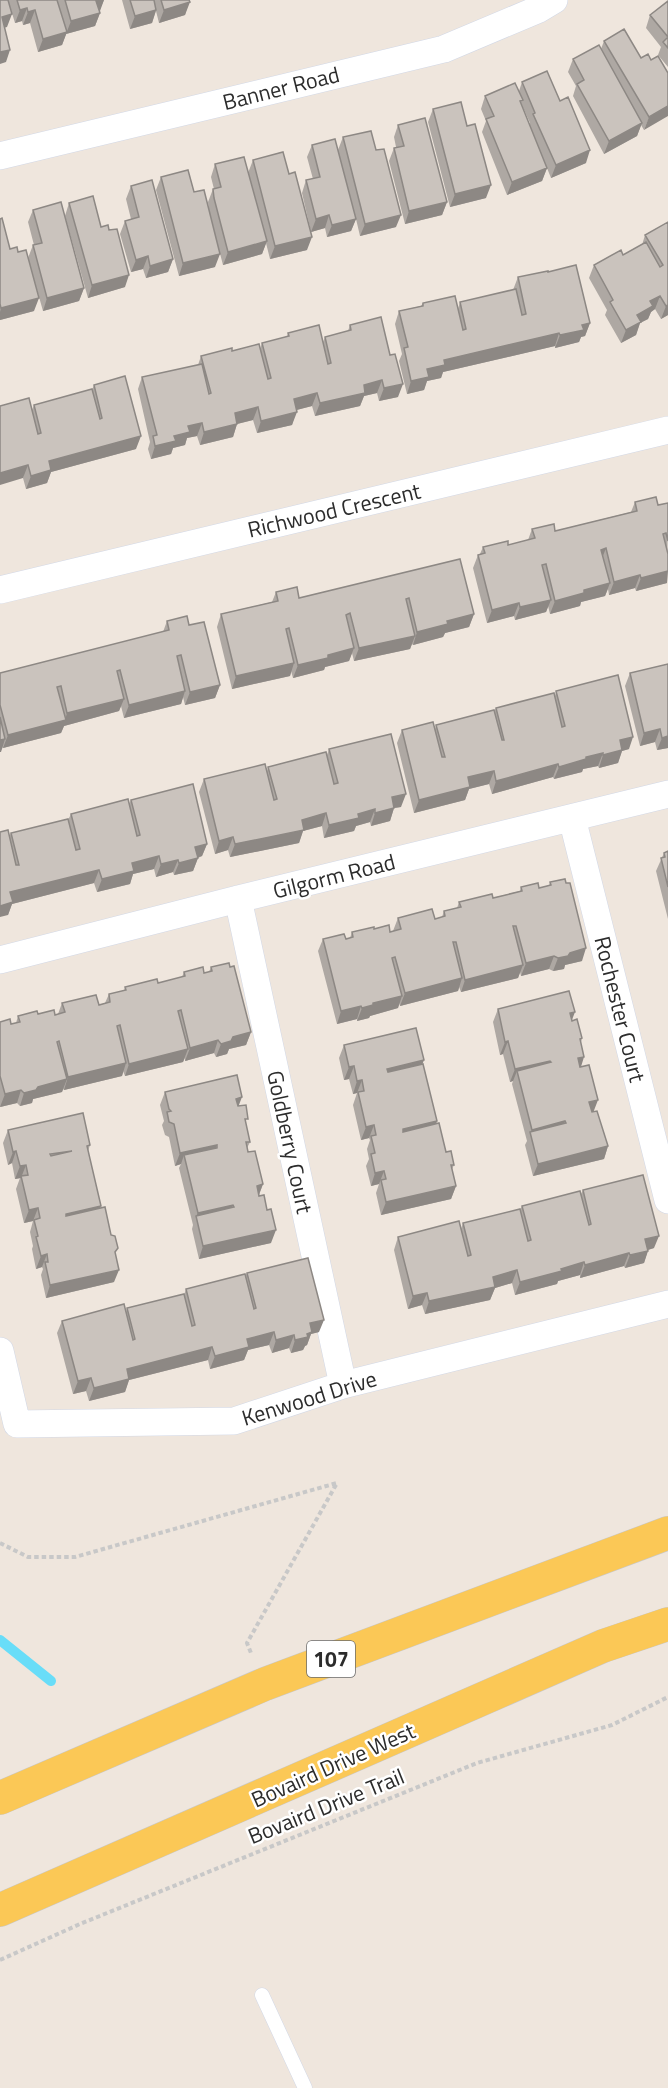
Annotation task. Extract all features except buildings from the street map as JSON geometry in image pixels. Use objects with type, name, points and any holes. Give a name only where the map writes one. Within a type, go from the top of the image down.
[{"type":"main road","name":"107","points":[[0,1798],[265,1684],[668,1533]]},
{"type":"main road","name":"Bovaird Drive West","points":[[0,1910],[603,1646],[668,1624]]},
{"type":"street","name":"Banner Road","points":[[0,156],[444,49],[539,9],[554,0]]},
{"type":"street","name":"Richwood Crescent","points":[[0,590],[668,430]]},
{"type":"street","name":"Gilgorm Road","points":[[0,960],[238,899],[668,795]]},
{"type":"street","name":"Rochester Court","points":[[572,818],[668,1200]]},
{"type":"street","name":"Goldberry Court","points":[[238,899],[343,1385]]},
{"type":"street","name":"Kenwood Drive","points":[[0,1351],[18,1424],[234,1421],[343,1385],[668,1304]]},
{"type":"lane","points":[[262,1995],[305,2088]]},
{"type":"path","points":[[0,1543],[28,1557],[75,1557],[337,1483],[247,1643],[265,1684]]},
{"type":"path","name":"Bovaird Drive Trail","points":[[0,1960],[80,1924],[477,1763],[612,1725],[668,1697]]},
{"type":"waterway","points":[[0,1640],[51,1681]]}]
